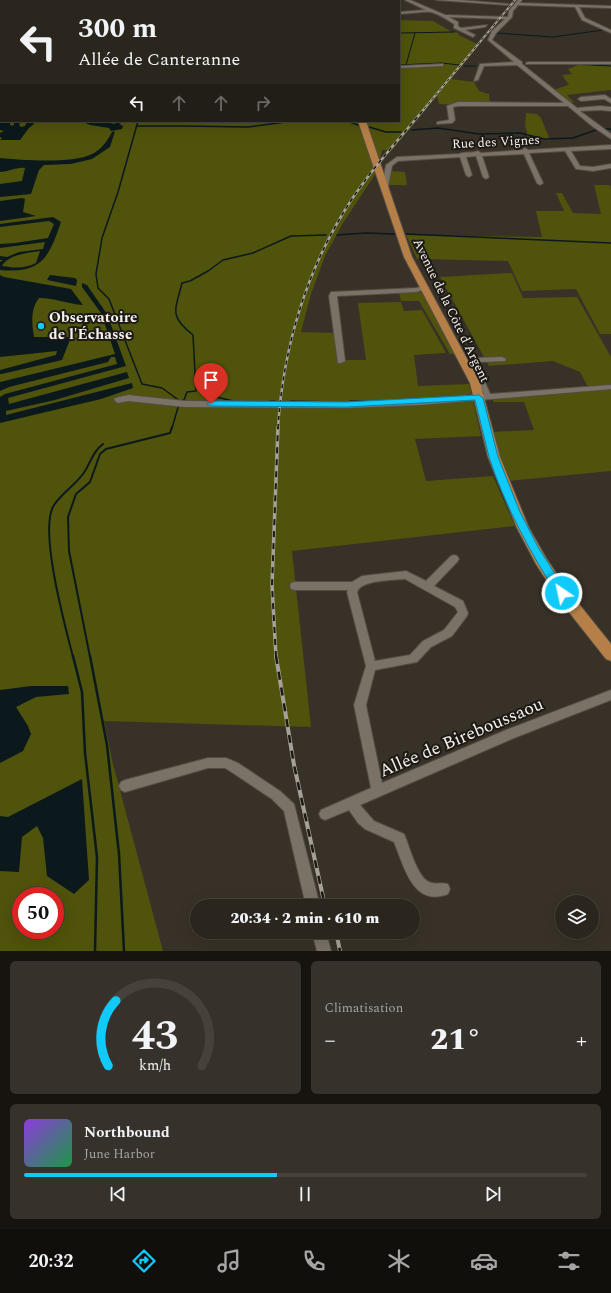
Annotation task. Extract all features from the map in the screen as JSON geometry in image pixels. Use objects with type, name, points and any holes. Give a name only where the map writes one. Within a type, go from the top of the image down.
[{"type":"main road","name":"Avenue de la Côte d'Argent","points":[[362,122],[384,172],[385,187],[405,249],[425,288],[470,366],[475,383],[483,395],[494,457],[526,534],[562,593],[611,655]]},
{"type":"street","points":[[407,0],[444,16],[456,23],[456,27],[474,36]]},
{"type":"street","points":[[438,0],[506,2],[504,8]]},
{"type":"street","points":[[611,7],[518,2],[508,18],[490,38],[514,59],[523,63],[569,105],[611,136]]},
{"type":"street","points":[[576,5],[583,19],[611,32]]},
{"type":"street","points":[[400,15],[429,10]]},
{"type":"street","points":[[444,16],[497,15],[508,18]]},
{"type":"street","points":[[461,30],[481,25]]},
{"type":"street","points":[[476,80],[482,65],[523,63],[611,64]]},
{"type":"street","points":[[400,68],[441,65]]},
{"type":"street","points":[[581,99],[605,97],[611,101]]},
{"type":"street","points":[[439,123],[450,122],[452,120],[450,106],[458,104],[507,105],[534,103],[569,105]]},
{"type":"street","points":[[576,110],[600,108],[611,109]]},
{"type":"street","name":"Rue des Vignes","points":[[384,172],[390,163],[397,159],[525,150],[611,147]]},
{"type":"street","points":[[567,149],[578,168],[593,169],[611,166]]},
{"type":"street","points":[[525,150],[540,183]]},
{"type":"street","points":[[478,153],[486,177]]},
{"type":"street","points":[[462,154],[469,175]]},
{"type":"street","points":[[341,361],[333,296],[334,294],[416,290],[425,288]]},
{"type":"street","points":[[470,366],[478,360],[502,359]]},
{"type":"street","points":[[118,400],[128,398],[179,404],[347,405],[611,387]]},
{"type":"street","points":[[428,586],[454,559]]},
{"type":"street","points":[[371,666],[413,659],[427,644],[448,633],[463,613],[459,604],[412,577],[399,575],[362,580],[354,586],[352,592],[371,666],[360,705],[378,791]]},
{"type":"street","points":[[295,586],[354,586]]},
{"type":"street","name":"Allée de Bireboussaou","points":[[325,814],[510,734],[611,695]]},
{"type":"street","points":[[125,786],[203,764],[226,763],[234,767],[276,796],[290,808],[311,899]]},
{"type":"street","points":[[351,802],[359,816],[366,823],[377,830],[400,838],[417,879],[423,886],[432,890],[442,889]]},
{"type":"street","points":[[321,939],[324,951]]},
{"type":"shaded area","points":[[400,20],[433,21],[452,32],[460,33],[457,34],[479,45],[451,79],[474,82],[479,91],[489,94],[490,106],[439,104],[437,96],[392,150],[382,150],[378,170],[343,223],[325,256],[311,294],[301,332],[340,333],[344,360],[366,360],[358,303],[401,302],[404,311],[422,310],[446,353],[414,355],[418,386],[469,384],[481,436],[415,439],[426,481],[493,476],[515,526],[292,551],[311,727],[104,721],[113,764],[163,951],[0,951],[0,122],[400,122]]},
{"type":"shaded area","points":[[578,65],[611,65],[611,90],[567,95],[574,102],[570,103],[555,91],[556,89],[569,85],[562,75],[572,74],[568,69]]},
{"type":"shaded area","points":[[526,113],[537,114],[541,118],[550,140],[527,136],[525,127]]},
{"type":"shaded area","points":[[0,122],[9,122],[11,126],[14,125],[14,122],[20,122],[19,125],[21,127],[25,126],[27,122],[33,122],[34,124],[20,140],[0,140],[2,138],[0,137],[0,133],[4,131],[0,130]]},
{"type":"shaded area","points":[[83,122],[105,122],[115,124],[116,122],[118,122],[123,126],[122,129],[111,131],[109,128],[90,125]]},
{"type":"shaded area","points":[[115,131],[110,147],[92,159],[71,164],[44,165],[39,170],[31,194],[0,197],[0,184],[22,181],[25,168],[0,172],[0,158],[21,160],[60,160],[83,157],[98,150],[112,132]]},
{"type":"shaded area","points":[[391,171],[405,172],[407,185],[389,185]]},
{"type":"shaded area","points":[[594,185],[610,185],[611,189],[611,334],[600,334],[576,289],[522,291],[508,261],[417,259],[406,235],[542,237],[536,211],[564,211],[556,193],[562,193],[573,213],[601,214]]},
{"type":"shaded area","points":[[22,198],[25,199],[23,212],[36,216],[0,221],[0,201]]},
{"type":"shaded area","points":[[53,217],[61,222],[52,245],[41,261],[34,266],[14,271],[0,270],[0,262],[3,260],[0,260],[0,256],[7,257],[19,252],[43,249],[45,242],[0,248],[0,244],[48,238],[54,224],[49,221],[0,227],[0,224]],"holes":[[[40,251],[36,263],[19,268],[2,266],[5,262],[14,257],[25,253]]]},
{"type":"shaded area","points":[[512,273],[523,298],[577,297],[611,357],[611,471],[508,481],[491,432],[534,430],[524,402],[493,402],[493,397],[589,389],[580,372],[553,361],[489,366],[440,277]]},
{"type":"shaded area","points":[[0,275],[71,289],[83,305],[39,298],[34,307],[32,322],[34,337],[71,337],[62,360],[0,374],[0,370],[56,355],[57,351],[0,357]]},
{"type":"shaded area","points":[[50,275],[75,278],[77,280],[76,286],[47,280]]},
{"type":"shaded area","points":[[82,283],[87,285],[107,314],[126,366],[8,398],[9,404],[127,372],[129,378],[55,400],[6,411],[6,415],[132,383],[133,388],[101,399],[0,423],[0,397],[5,394],[117,364],[115,357],[111,357],[108,362],[9,387],[0,391],[0,382],[115,354],[101,313],[82,287]]},
{"type":"shaded area","points":[[423,292],[456,354],[450,354],[419,301],[401,301],[399,293]]},
{"type":"shaded area","points":[[31,686],[68,686],[69,694],[36,697],[16,707],[28,726],[31,734],[23,751],[0,763],[0,690]]},
{"type":"shaded area","points":[[82,779],[89,880],[74,894],[47,876],[43,838],[37,826],[22,837],[19,872],[0,871],[0,816],[8,817]]},
{"type":"waterway","points":[[496,33],[553,37],[603,30]]},
{"type":"waterway","points":[[400,32],[454,32]]},
{"type":"waterway","points":[[406,65],[415,33]]},
{"type":"waterway","points":[[406,65],[442,63],[459,65]]},
{"type":"waterway","points":[[572,64],[611,66]]},
{"type":"waterway","points":[[400,65],[406,65]]},
{"type":"waterway","points":[[464,66],[476,66]]},
{"type":"waterway","points":[[138,122],[118,192],[102,238],[96,274],[98,288],[109,299],[142,384],[162,388],[180,401],[184,400],[187,392],[196,391],[193,335],[180,323],[176,312],[177,300],[182,283],[190,281],[208,271],[223,260],[253,253],[291,236],[326,235]]},
{"type":"waterway","points":[[183,126],[248,127],[286,122]]},
{"type":"waterway","points":[[350,122],[361,126]]},
{"type":"waterway","points":[[137,126],[182,126]]},
{"type":"waterway","points":[[369,127],[386,132],[401,132]]},
{"type":"waterway","points":[[412,130],[438,128],[479,134],[520,133],[544,139],[573,138],[596,130]]},
{"type":"waterway","points":[[602,129],[611,129]]},
{"type":"waterway","points":[[337,235],[366,233],[395,234]]},
{"type":"waterway","points":[[406,234],[611,243]]},
{"type":"waterway","points":[[202,394],[208,395]]},
{"type":"waterway","points":[[464,396],[473,394]]},
{"type":"waterway","points":[[212,396],[233,401]]},
{"type":"waterway","points":[[270,401],[275,401]]},
{"type":"waterway","points":[[290,401],[331,402]]},
{"type":"waterway","points":[[350,401],[380,401]]},
{"type":"waterway","points":[[172,428],[179,404]]},
{"type":"waterway","points":[[90,657],[69,551],[68,517],[76,494],[90,482],[100,454],[106,449],[170,433],[172,427]]},
{"type":"waterway","points":[[73,657],[60,603],[51,556],[49,535],[50,517],[54,505],[83,474],[94,454],[103,444]]},
{"type":"waterway","points":[[73,656],[82,692],[85,753],[97,857],[95,951]]},
{"type":"waterway","points":[[90,656],[107,745],[119,854],[124,951]]},
{"type":"railway","points":[[424,109],[515,0]]},
{"type":"railway","points":[[278,428],[285,368],[292,338],[310,280],[322,252],[336,225],[360,187],[425,108]]},
{"type":"railway","points":[[276,657],[272,585],[278,427]]},
{"type":"railway","points":[[276,656],[294,765],[323,899]]},
{"type":"railway","points":[[337,939],[340,951]]},
{"type":"place","name":"Observatoire de l'Échasse","points":[[41,326]]},
{"type":"route","points":[[211,404],[347,405],[479,398],[494,457],[506,489],[534,549],[562,593]]}]
